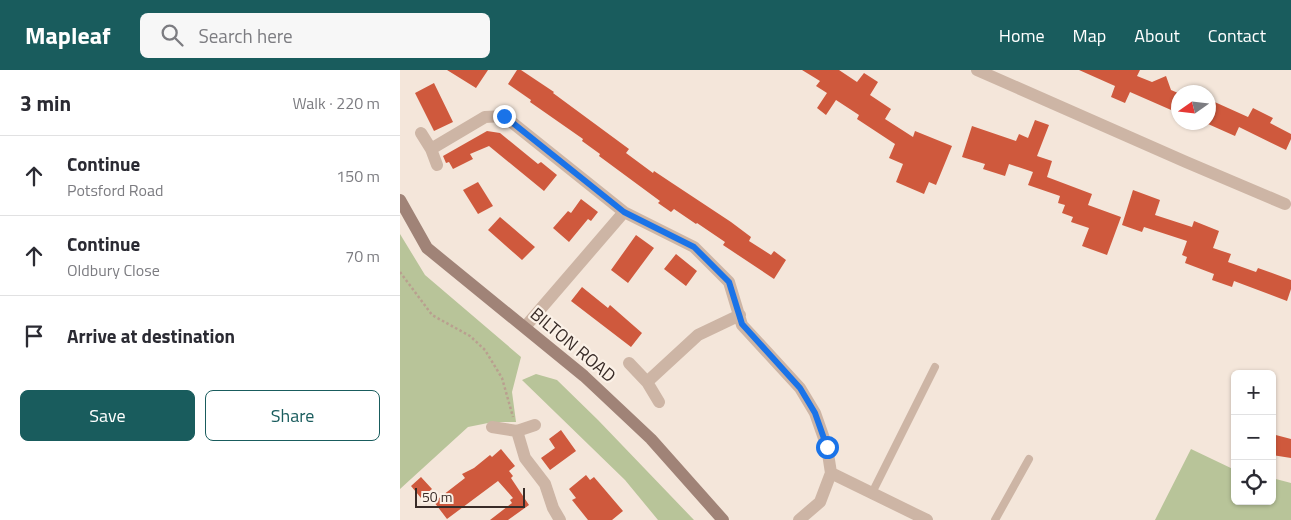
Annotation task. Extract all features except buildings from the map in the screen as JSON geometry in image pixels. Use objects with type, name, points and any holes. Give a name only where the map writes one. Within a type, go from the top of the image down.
[{"type":"main road","name":"BILTON ROAD","points":[[400,200],[427,248],[584,376],[651,438],[723,520]]},
{"type":"street","points":[[977,70],[1285,204]]},
{"type":"street","points":[[431,149],[485,117],[504,116],[624,212],[694,247],[729,282],[742,324],[800,388],[815,413],[827,447],[831,473],[820,502],[799,520]]},
{"type":"street","points":[[422,133],[437,165]]},
{"type":"street","points":[[525,328],[624,212]]},
{"type":"street","points":[[647,382],[698,335],[740,314]]},
{"type":"street","points":[[629,363],[647,382],[659,402]]},
{"type":"street","points":[[492,427],[516,431],[535,425]]},
{"type":"street","points":[[516,431],[525,458],[546,484],[553,508],[560,520]]},
{"type":"street","points":[[831,473],[927,520]]},
{"type":"lane","points":[[872,493],[935,368]]},
{"type":"lane","points":[[995,520],[1029,459]]},
{"type":"path","points":[[400,272],[432,315],[470,336],[485,350],[502,378],[516,431]]},
{"type":"green space","points":[[400,234],[425,275],[521,357],[512,392],[516,422],[493,422],[468,427],[400,489]]},
{"type":"green space","points":[[536,374],[557,380],[694,520],[658,520],[625,480],[522,380]]},
{"type":"green space","points":[[1191,449],[1231,468],[1231,505],[1276,505],[1276,479],[1291,483],[1291,520],[1155,520]]},
{"type":"route","points":[[504,116],[624,212],[694,247],[729,282],[738,306],[742,324],[800,388],[815,413],[827,447]]}]
